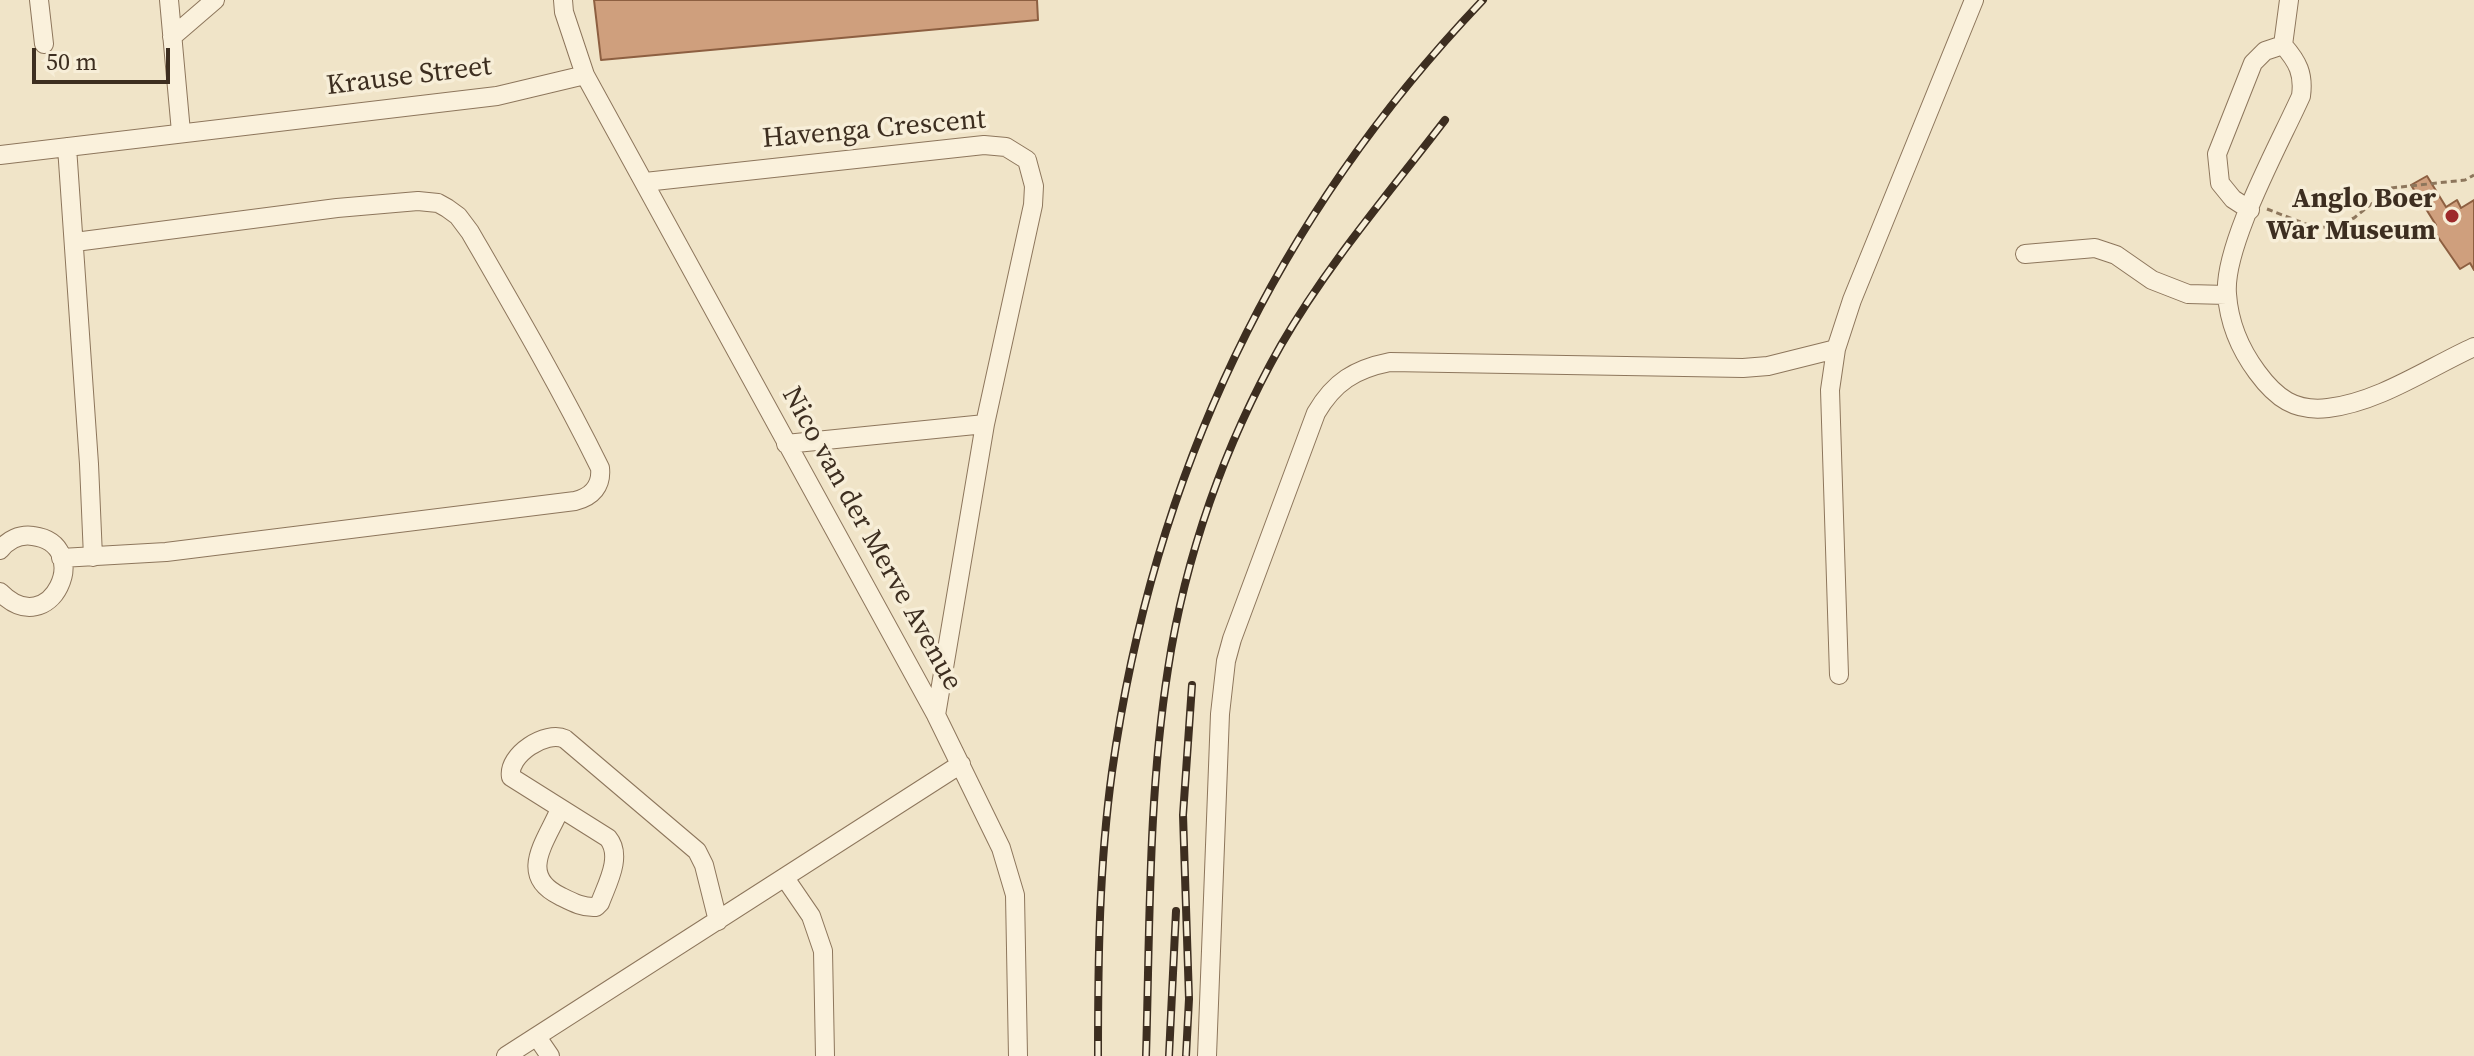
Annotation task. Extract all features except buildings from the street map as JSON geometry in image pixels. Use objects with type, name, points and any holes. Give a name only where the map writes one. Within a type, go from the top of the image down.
[{"type":"street","points":[[39,0],[44,44]]},
{"type":"street","points":[[169,0],[181,132]]},
{"type":"street","points":[[172,37],[215,0]]},
{"type":"street","name":"Nico van der Merve Avenue","points":[[563,0],[564,12],[585,75],[936,715],[1001,848],[1015,895],[1018,1056]]},
{"type":"street","points":[[1839,675],[1830,390],[1836,349],[1852,300],[1974,0]]},
{"type":"street","points":[[2289,0],[2283,45],[2300,69],[2303,81],[2301,96],[2231,255],[2227,295],[2236,336],[2248,360],[2276,395],[2293,406],[2313,409],[2353,402],[2375,394],[2474,347]]},
{"type":"street","points":[[2251,207],[2226,193],[2220,183],[2217,154],[2253,63],[2265,51],[2283,45]]},
{"type":"street","name":"Krause Street","points":[[0,155],[497,96],[585,75]]},
{"type":"street","name":"Havenga Crescent","points":[[645,182],[972,146],[996,145],[1016,151],[1027,160],[1034,195],[985,424],[936,715]]},
{"type":"street","points":[[67,147],[93,557]]},
{"type":"street","points":[[61,558],[166,552],[575,501],[597,488],[601,475],[587,441],[548,367],[470,232],[458,216],[438,203],[418,201],[337,208],[75,242]]},
{"type":"street","points":[[2025,254],[2095,248],[2116,255],[2152,280],[2188,294],[2227,295]]},
{"type":"street","points":[[1207,1056],[1220,714],[1226,661],[1239,617],[1305,442],[1326,396],[1355,371],[1390,362],[1743,368],[1768,366],[1836,349]]},
{"type":"street","points":[[786,444],[985,424]]},
{"type":"street","points":[[0,550],[12,539],[31,535],[50,542],[64,568],[60,588],[45,602],[25,606],[15,604],[0,592]]},
{"type":"street","points":[[560,809],[536,864],[536,874],[549,891],[579,905],[596,907],[616,856],[613,844],[608,838],[514,781],[510,770],[532,745],[548,736],[565,739],[697,851],[704,865],[718,921]]},
{"type":"street","points":[[506,1056],[961,764]]},
{"type":"street","points":[[785,878],[811,916],[823,951],[825,1056]]},
{"type":"street","points":[[537,1037],[550,1056]]},
{"type":"path","points":[[2251,207],[2316,228],[2335,226],[2354,218],[2391,188],[2465,180],[2474,175]]},
{"type":"railway","points":[[1098,1056],[1102,878],[1112,772],[1131,662],[1158,557],[1193,454],[1235,356],[1285,261],[1343,170],[1409,83],[1483,0]]},
{"type":"railway","points":[[1146,1056],[1151,862],[1161,717],[1175,627],[1196,543],[1225,461],[1281,345],[1338,258],[1445,120]]},
{"type":"railway","points":[[1186,1056],[1189,999],[1183,815],[1192,685]]},
{"type":"railway","points":[[1169,1056],[1176,911]]},
{"type":"place","name":"Anglo Boer War Museum","points":[[2452,216]]}]
